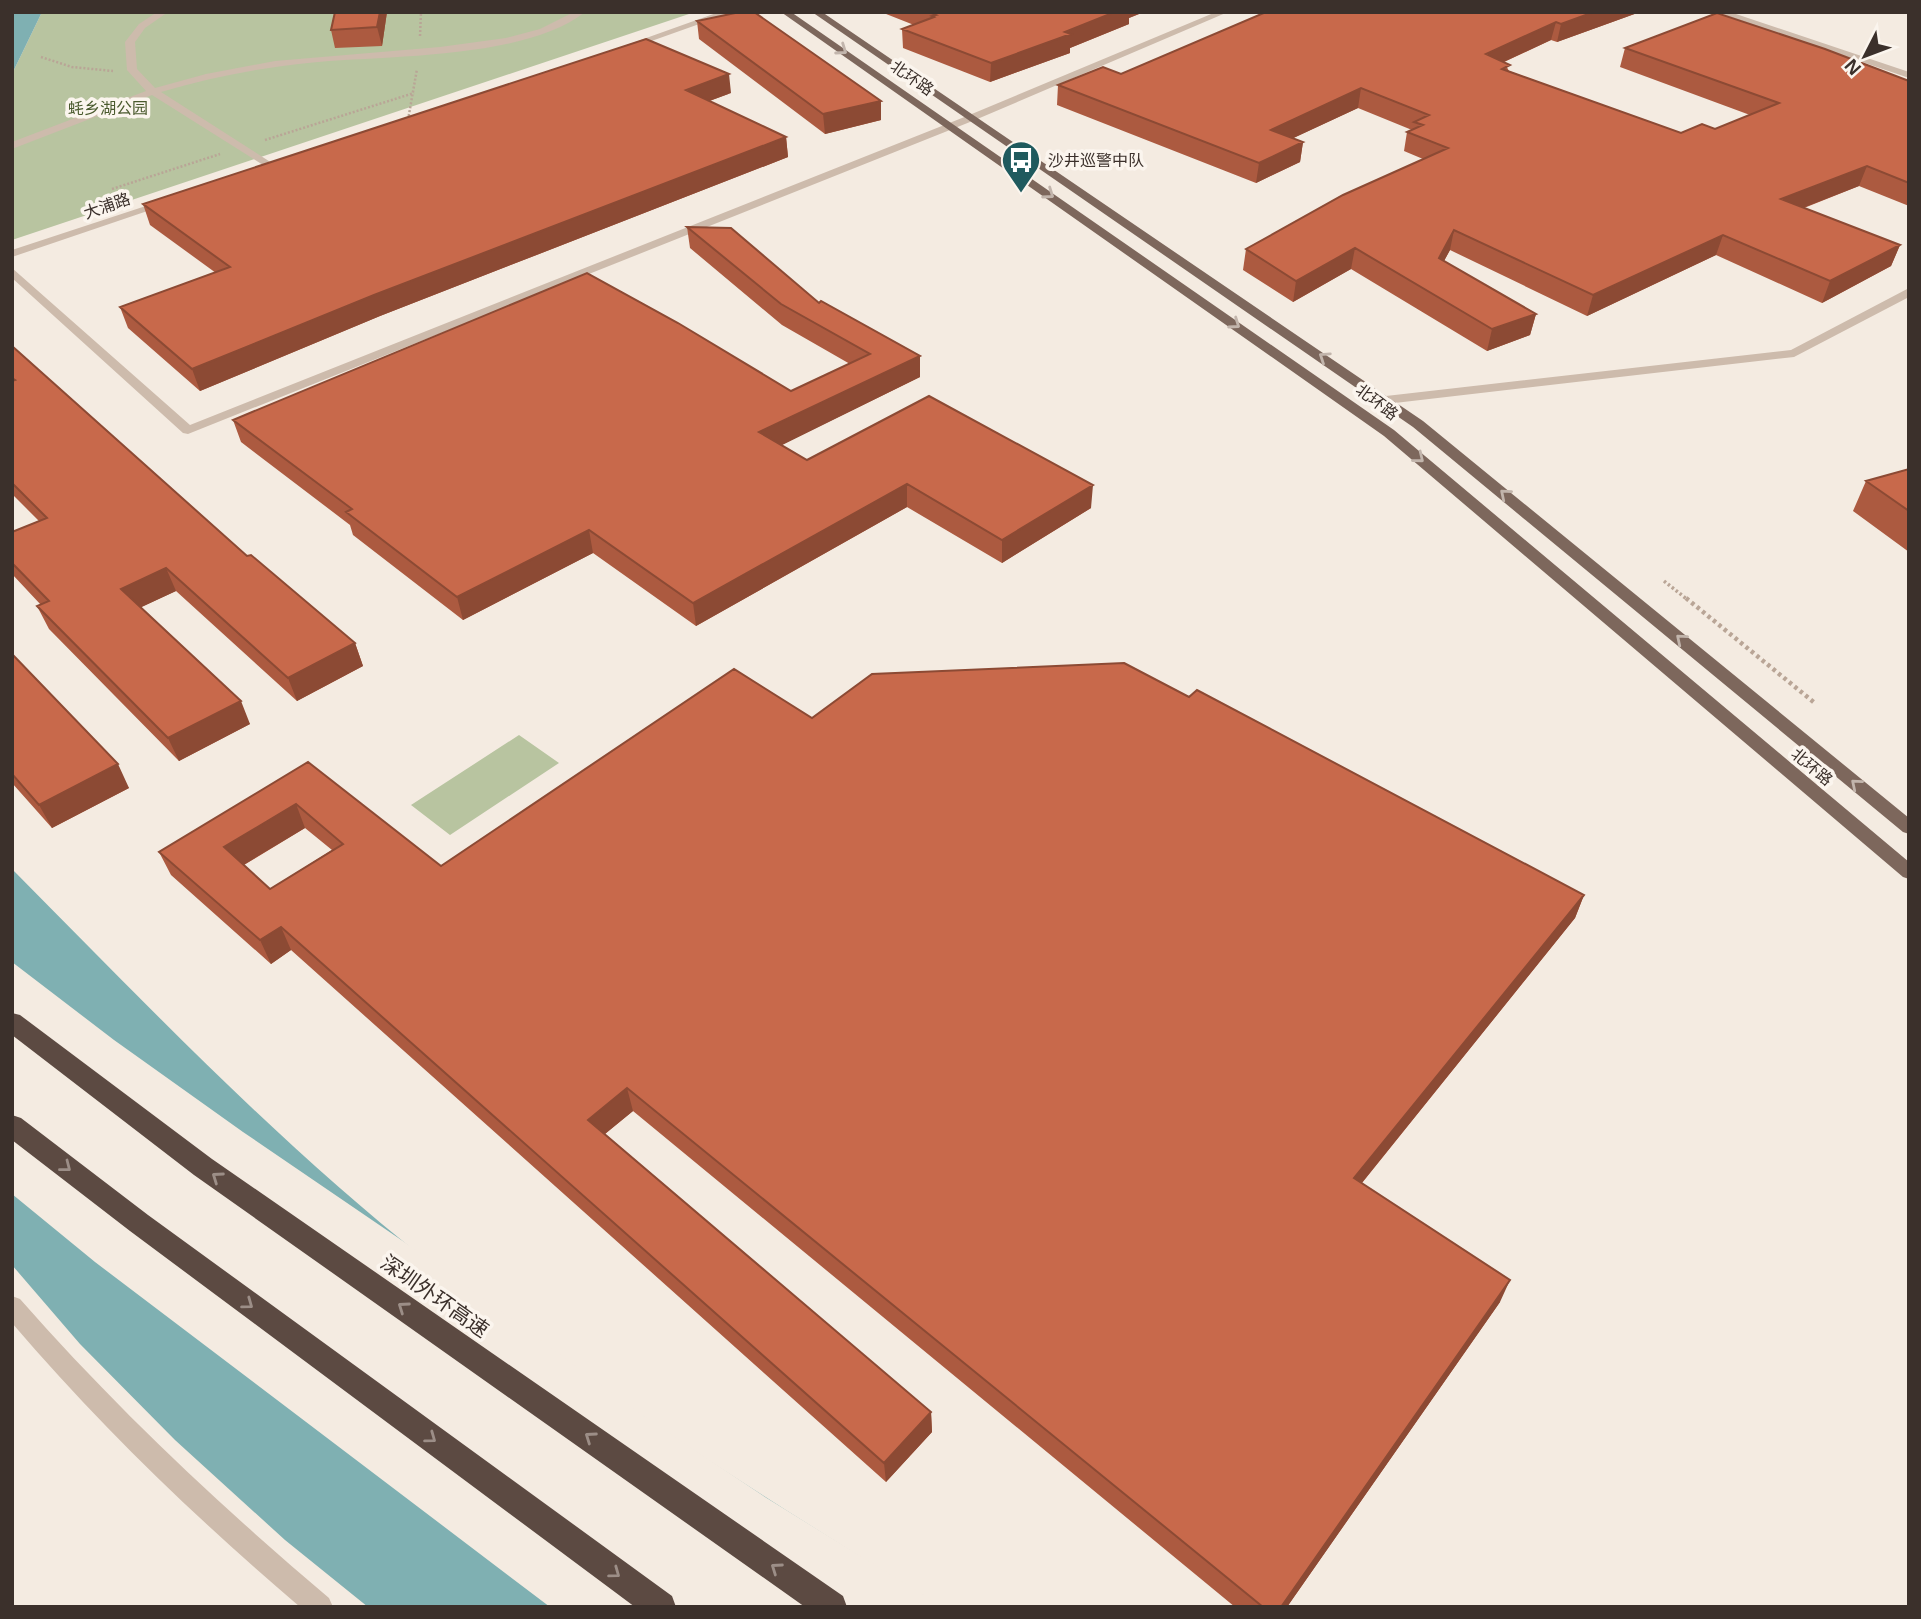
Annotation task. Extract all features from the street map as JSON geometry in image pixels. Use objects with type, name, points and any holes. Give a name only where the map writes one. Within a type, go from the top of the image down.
[{"type":"highway","name":"深圳外环高速","points":[[12,1022],[203,1167],[832,1607]]},
{"type":"highway","points":[[12,1125],[139,1223],[661,1607]]},
{"type":"main road","name":"北环路","points":[[785,12],[1389,433],[1909,872]]},
{"type":"main road","name":"北环路","points":[[816,12],[1385,400],[1498,488],[1909,828]]},
{"type":"street","points":[[163,12],[142,26],[130,42],[132,70],[152,91],[271,167]]},
{"type":"street","points":[[12,146],[84,114],[152,91],[275,64],[447,50],[540,33],[581,12]]},
{"type":"street","points":[[613,51],[729,12]]},
{"type":"street","points":[[12,271],[188,430],[971,118],[1224,12]]},
{"type":"street","points":[[1720,12],[1909,75]]},
{"type":"street","points":[[258,171],[284,162]]},
{"type":"street","name":"大浦路","points":[[12,254],[181,197]]},
{"type":"street","points":[[1385,400],[1794,353],[1909,292]]},
{"type":"street","points":[[12,1306],[58,1361],[154,1460],[265,1562],[320,1607]]},
{"type":"path","points":[[41,57],[72,68],[135,73]]},
{"type":"path","points":[[1664,580],[1816,704]]},
{"type":"green space","name":"蚝乡湖公园","points":[[42,12],[695,12],[12,240],[12,74]]},
{"type":"green space","points":[[519,735],[559,763],[450,835],[411,805]]},
{"type":"water","points":[[12,12],[42,12],[12,74]]},
{"type":"water","points":[[12,869],[212,1070],[316,1167],[425,1259],[613,1397],[940,1607],[368,1607],[285,1540],[175,1440],[80,1344],[12,1265]]},
{"type":"pier","points":[[12,962],[114,1040],[435,1263],[642,1415],[765,1497],[943,1607],[550,1607],[95,1262],[12,1194]]},
{"type":"building","points":[[335,12],[380,12],[377,27],[331,30]]},
{"type":"building","points":[[740,12],[754,12],[881,101],[823,114],[697,21]]},
{"type":"building","points":[[929,12],[1115,12],[1065,32],[1071,34],[991,63],[902,29],[936,15]]},
{"type":"building","points":[[1266,12],[1594,12],[1561,24],[1556,22],[1486,54],[1510,65],[1502,69],[1681,133],[1702,124],[1715,129],[1779,103],[1625,48],[1717,13],[1825,49],[1909,81],[1909,183],[1867,166],[1781,199],[1900,245],[1830,281],[1723,235],[1593,295],[1454,230],[1439,258],[1536,314],[1492,329],[1355,248],[1296,281],[1246,249],[1343,195],[1448,148],[1407,132],[1423,125],[1414,122],[1429,115],[1361,88],[1271,130],[1303,142],[1259,163],[1058,85],[1103,67],[1121,74]]},
{"type":"building","points":[[646,39],[729,74],[686,90],[786,137],[374,295],[192,369],[120,307],[230,267],[143,204]]},
{"type":"building","points":[[687,227],[731,228],[819,303],[821,301],[920,356],[759,432],[807,460],[929,396],[1093,485],[1002,540],[907,484],[693,603],[589,530],[457,597],[346,512],[352,509],[233,420],[587,273],[678,323],[791,391],[870,354],[781,304]]},
{"type":"building","points":[[12,346],[247,556],[251,555],[355,643],[288,678],[166,568],[121,589],[241,701],[168,738],[37,606],[49,601],[12,563],[12,532],[47,518],[12,483],[12,381],[15,380],[12,378]]},
{"type":"building","points":[[1909,469],[1909,511],[1866,481]]},
{"type":"building","points":[[12,654],[118,764],[39,805],[12,774]]},
{"type":"building","points":[[1124,663],[1189,697],[1197,690],[1584,895],[1354,1178],[1510,1280],[1281,1607],[1263,1607],[627,1088],[588,1120],[931,1412],[884,1463],[281,927],[260,940],[159,852],[308,762],[441,866],[734,669],[812,718],[872,674]],"holes":[[[296,804],[343,844],[270,889],[224,847]]]},
{"type":"place","name":"沙井巡警中队","points":[[1021,194]]}]
